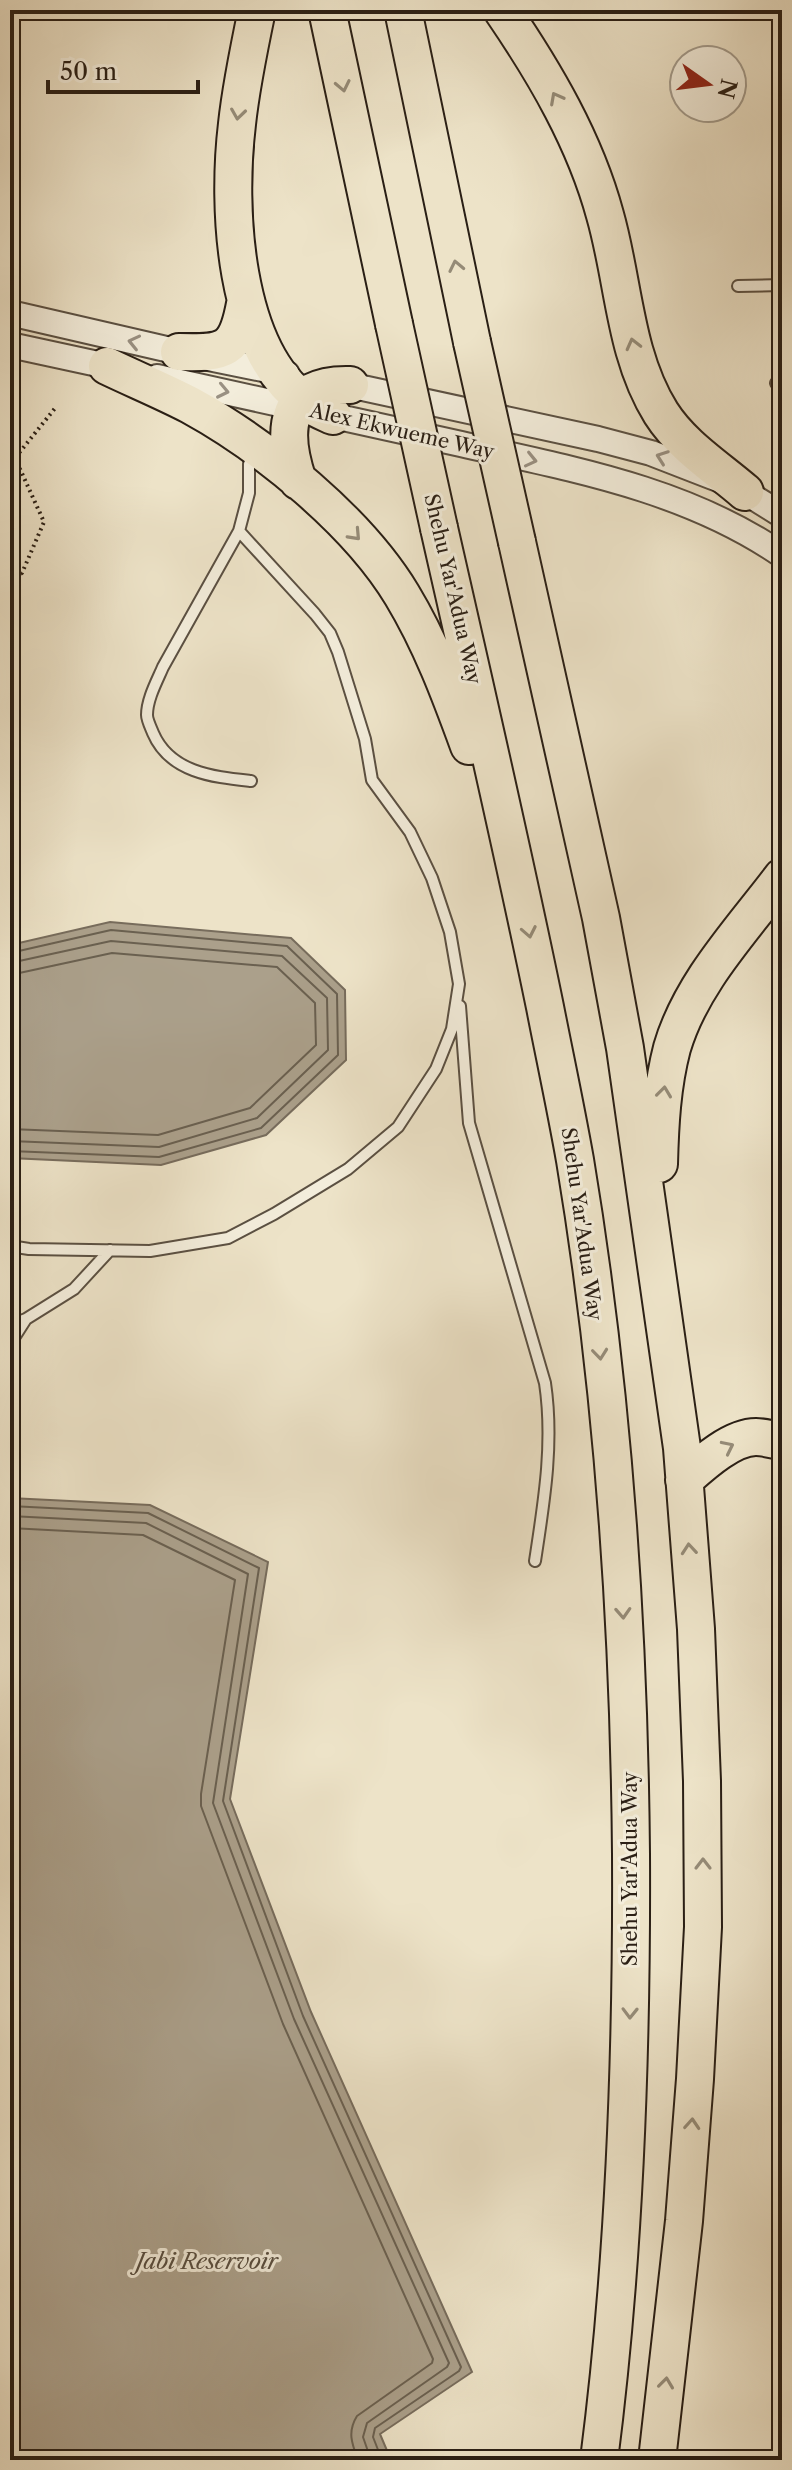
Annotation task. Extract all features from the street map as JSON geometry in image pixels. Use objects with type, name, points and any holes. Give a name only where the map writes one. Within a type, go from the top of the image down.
[{"type":"highway","points":[[257,10],[240,104],[234,169],[238,253],[245,304],[254,331],[276,372],[299,403]]},
{"type":"highway","name":"Shehu Yar'Adua Way","points":[[327,10],[439,528],[518,874],[575,1160],[593,1282],[620,1568],[630,1735],[630,2069],[621,2239],[599,2460]]},
{"type":"highway","points":[[403,10],[472,342],[601,918],[625,1048],[682,1448],[696,1629],[702,1781],[703,1927],[684,2221],[657,2460]]},
{"type":"highway","points":[[502,10],[552,89],[592,175],[606,217],[634,350],[660,412],[676,434],[745,492]]},
{"type":"highway","points":[[179,352],[209,352],[230,343],[237,335],[245,304]]},
{"type":"highway","points":[[107,366],[189,405],[233,431],[298,481],[377,558],[425,637],[447,685],[518,874]]},
{"type":"highway","points":[[298,481],[289,444],[290,426],[299,403],[322,386],[342,400]]},
{"type":"highway","points":[[663,1310],[659,1162],[666,1073],[673,1044],[697,991],[712,968],[782,877]]},
{"type":"highway","points":[[684,1480],[709,1457],[738,1442],[752,1437],[782,1441]]},
{"type":"street","name":"Alex Ekwueme Way","points":[[10,313],[276,372],[342,400],[644,488],[732,525],[782,555]]},
{"type":"street","name":"Alex Ekwueme Way","points":[[10,345],[299,403]]},
{"type":"street","name":"Alex Ekwueme Way","points":[[342,400],[598,439],[651,453],[745,492],[782,515]]},
{"type":"lane","points":[[738,286],[782,285]]},
{"type":"lane","points":[[251,781],[192,771],[167,753],[156,739],[147,716],[153,688],[163,667],[239,531],[249,493],[249,464],[259,450]]},
{"type":"lane","points":[[239,531],[330,633],[365,739],[372,780],[410,832],[432,878],[450,932],[459,984],[469,1123],[545,1383],[549,1410],[547,1482],[535,1561]]},
{"type":"lane","points":[[10,1246],[150,1251],[228,1238],[274,1214],[348,1169],[398,1127],[436,1069],[452,1029],[459,984]]},
{"type":"lane","points":[[10,1325],[26,1319],[74,1289],[110,1250]]},
{"type":"lane","points":[[10,1344],[26,1319]]},
{"type":"path","points":[[10,579],[22,573],[44,522],[12,458],[56,407]]},
{"type":"water","points":[[110,922],[291,938],[345,990],[346,1060],[266,1135],[161,1165],[10,1158],[10,945]]},
{"type":"water","name":"Jabi Reservoir","points":[[10,1498],[150,1505],[268,1562],[230,1799],[311,2012],[472,2372],[380,2434],[391,2460],[10,2460]]}]
